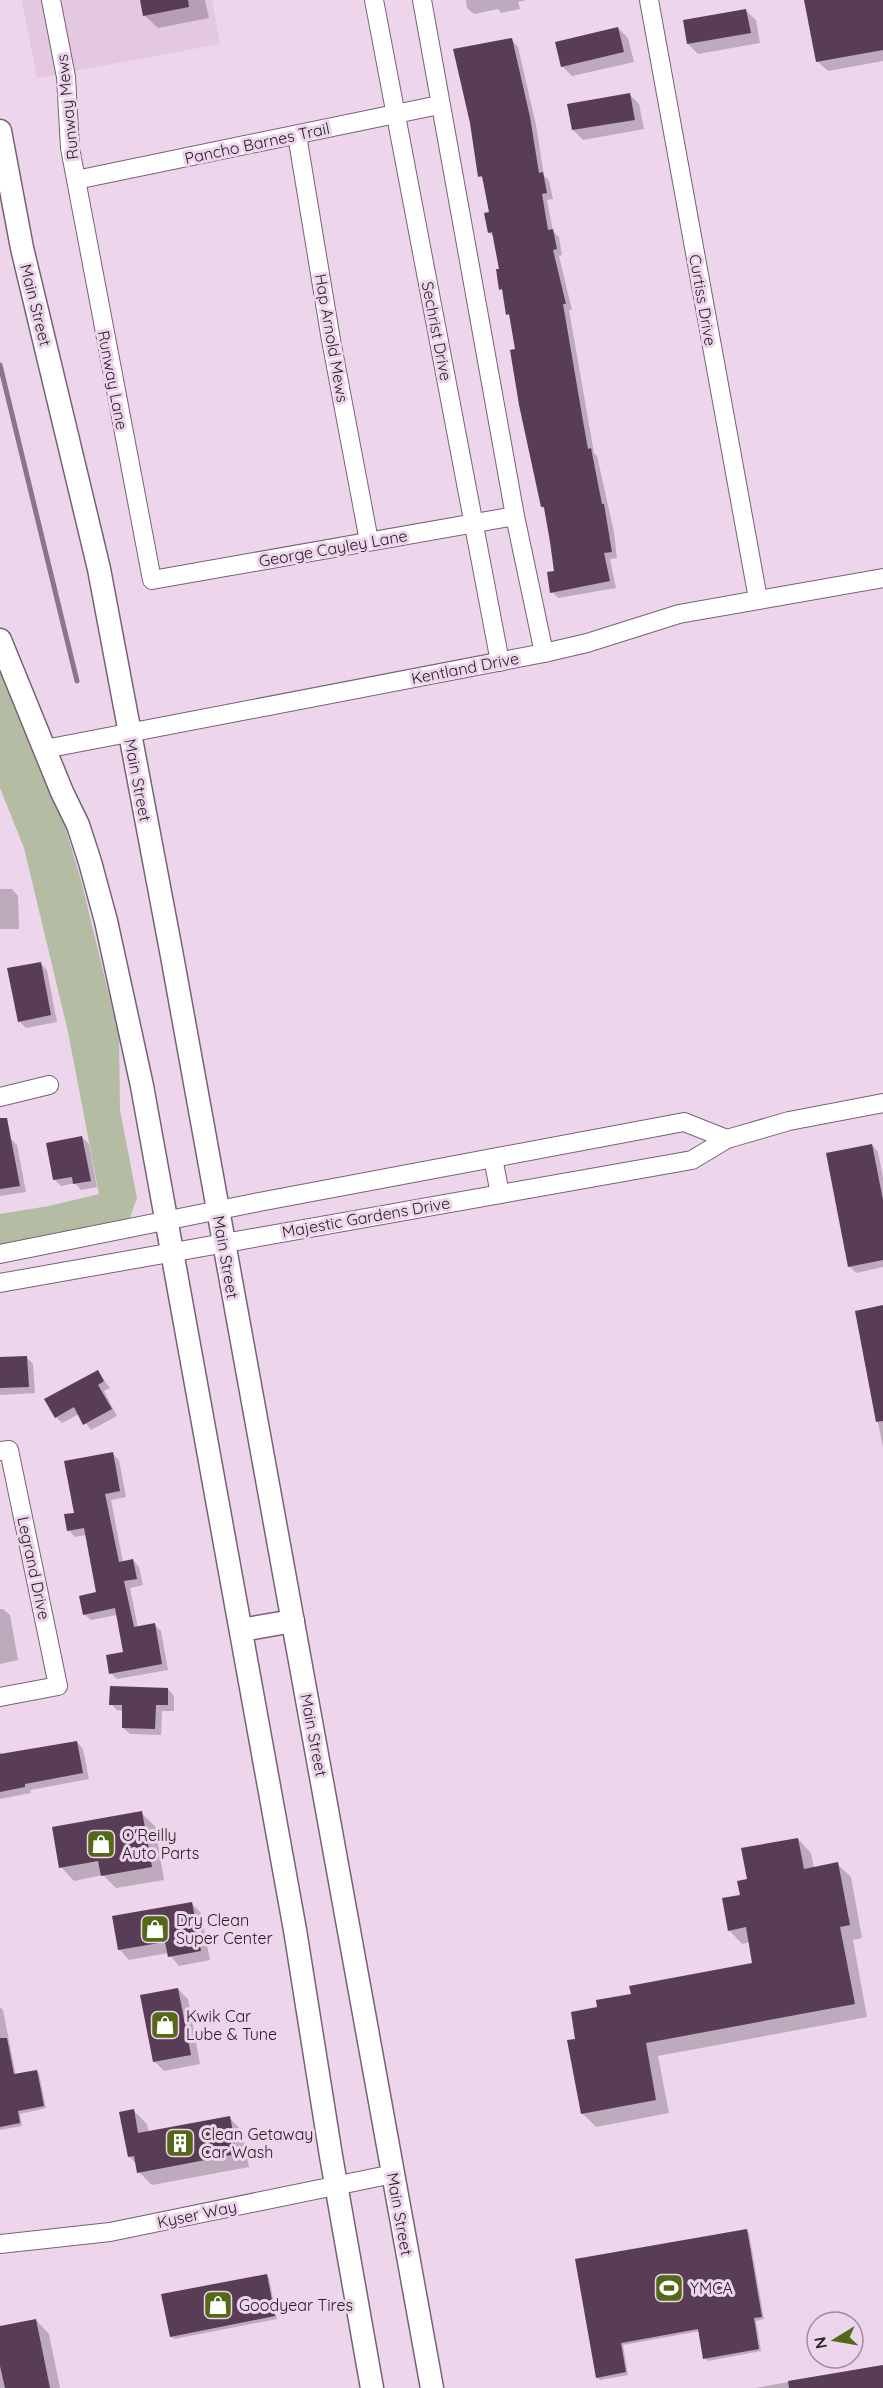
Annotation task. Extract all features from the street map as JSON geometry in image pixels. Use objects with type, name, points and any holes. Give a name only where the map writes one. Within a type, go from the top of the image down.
[{"type":"main road","name":"Main Street","points":[[0,131],[22,248],[99,569],[128,733],[172,956],[432,2388]]},
{"type":"main road","points":[[0,640],[78,825],[106,921],[142,1086],[295,1930],[372,2388]]},
{"type":"main road","points":[[241,1630],[293,1621]]},
{"type":"street","name":"Runway Mews","points":[[51,0],[65,69],[68,138],[76,180]]},
{"type":"street","name":"Sechrist Drive","points":[[374,0],[500,662]]},
{"type":"street","points":[[422,0],[439,105],[515,516],[544,653]]},
{"type":"street","name":"Curtiss Drive","points":[[648,0],[758,599]]},
{"type":"street","name":"Pancho Barnes Trail","points":[[76,180],[439,105]]},
{"type":"street","name":"Hap Arnold Mews","points":[[297,135],[369,541]]},
{"type":"street","name":"Runway Lane","points":[[76,180],[152,580]]},
{"type":"street","name":"George Cayley Lane","points":[[152,580],[515,516]]},
{"type":"street","name":"Kentland Drive","points":[[45,749],[500,662],[587,643],[672,616],[883,578]]},
{"type":"street","points":[[0,1097],[49,1084]]},
{"type":"street","name":"Majestic Gardens Drive","points":[[0,1283],[692,1160],[727,1139],[789,1121],[883,1104]]},
{"type":"street","name":"Majestic Gardens Drive","points":[[0,1254],[684,1122],[727,1139]]},
{"type":"street","points":[[493,1158],[500,1194]]},
{"type":"street","name":"Legrand Drive","points":[[0,1697],[58,1686],[5,1450]]},
{"type":"street","name":"Kyser Way","points":[[0,2244],[110,2232],[393,2174]]},
{"type":"shaded area","points":[[22,0],[212,0],[220,44],[37,78]]},
{"type":"green space","points":[[0,657],[54,790],[81,880],[119,1036],[120,1110],[137,1198],[128,1223],[0,1246],[0,1214],[49,1206],[99,1194],[68,1032],[24,848],[0,788]]},
{"type":"building","points":[[140,0],[188,0],[189,7],[143,16]]},
{"type":"building","points":[[804,0],[883,0],[883,50],[816,62]]},
{"type":"building","points":[[746,9],[751,33],[687,44],[683,20]]},
{"type":"building","points":[[618,27],[624,52],[561,67],[555,42]]},
{"type":"building","points":[[512,38],[530,117],[539,173],[543,172],[547,193],[542,194],[548,230],[553,229],[557,249],[553,250],[566,304],[563,304],[588,449],[591,448],[612,552],[604,553],[610,581],[550,593],[547,572],[554,571],[544,507],[541,507],[519,405],[510,350],[515,349],[509,314],[506,315],[502,289],[499,290],[496,269],[499,269],[492,232],[488,233],[484,213],[489,212],[482,176],[478,177],[470,123],[453,49]]},
{"type":"building","points":[[630,93],[635,120],[572,130],[567,104]]},
{"type":"building","points":[[41,962],[51,1015],[18,1022],[7,968]]},
{"type":"building","points":[[0,1118],[7,1118],[20,1186],[0,1189]]},
{"type":"building","points":[[82,1136],[91,1181],[73,1184],[72,1177],[53,1180],[46,1143]]},
{"type":"building","points":[[872,1144],[883,1200],[883,1260],[848,1267],[826,1153]]},
{"type":"building","points":[[883,1305],[883,1421],[876,1422],[855,1311]]},
{"type":"building","points":[[27,1356],[29,1387],[0,1388],[0,1357]]},
{"type":"building","points":[[98,1370],[104,1381],[98,1385],[112,1409],[83,1425],[74,1407],[55,1418],[44,1399]]},
{"type":"building","points":[[113,1452],[120,1491],[105,1494],[119,1562],[133,1559],[137,1579],[124,1581],[134,1627],[155,1623],[162,1664],[109,1674],[106,1655],[123,1652],[115,1608],[83,1615],[79,1596],[96,1592],[84,1528],[67,1531],[64,1514],[74,1513],[64,1461]]},
{"type":"building","points":[[110,1686],[168,1688],[168,1705],[156,1705],[155,1729],[122,1728],[122,1705],[109,1705]]},
{"type":"building","points":[[77,1741],[83,1773],[25,1784],[25,1787],[0,1792],[0,1754]]},
{"type":"building","name":"O'Reilly Auto Parts","points":[[142,1811],[152,1867],[101,1876],[98,1861],[59,1868],[52,1827]]},
{"type":"building","points":[[798,1838],[804,1869],[838,1862],[850,1925],[840,1927],[855,2004],[646,2043],[656,2100],[581,2114],[567,2040],[575,2039],[571,2012],[597,2007],[596,2000],[631,1994],[629,1986],[752,1963],[746,1927],[728,1931],[722,1898],[740,1895],[737,1881],[747,1879],[741,1848]]},
{"type":"building","name":"Dry Clean Super Center","points":[[192,1902],[201,1951],[168,1957],[165,1942],[118,1950],[112,1916]]},
{"type":"building","name":"Kwik Car Lube & Tune","points":[[178,1988],[191,2055],[153,2062],[140,1995]]},
{"type":"building","points":[[0,2038],[7,2038],[14,2074],[37,2070],[44,2106],[18,2111],[20,2123],[0,2127]]},
{"type":"building","name":"Clean Getaway Car Wash","points":[[134,2109],[138,2133],[230,2116],[237,2154],[137,2173],[134,2156],[128,2157],[119,2112]]},
{"type":"building","name":"YMCA","points":[[747,2229],[762,2317],[754,2318],[759,2349],[703,2359],[698,2329],[621,2343],[626,2372],[596,2378],[575,2259]]},
{"type":"building","name":"Goodyear Tires","points":[[267,2274],[275,2316],[170,2337],[161,2294]]},
{"type":"building","points":[[36,2319],[50,2388],[5,2388],[0,2366],[0,2326]]},
{"type":"building","points":[[883,2365],[883,2388],[789,2388],[788,2381],[865,2370],[865,2368]]},
{"type":"waterway","points":[[0,365],[77,681]]},
{"type":"place","name":"O'Reilly Auto Parts","points":[[101,1844]]},
{"type":"place","name":"Dry Clean Super Center","points":[[155,1929]]},
{"type":"place","name":"Kwik Car Lube & Tune","points":[[165,2025]]},
{"type":"place","name":"Clean Getaway Car Wash","points":[[180,2143]]},
{"type":"place","name":"YMCA","points":[[669,2288]]},
{"type":"place","name":"Goodyear Tires","points":[[218,2305]]}]
